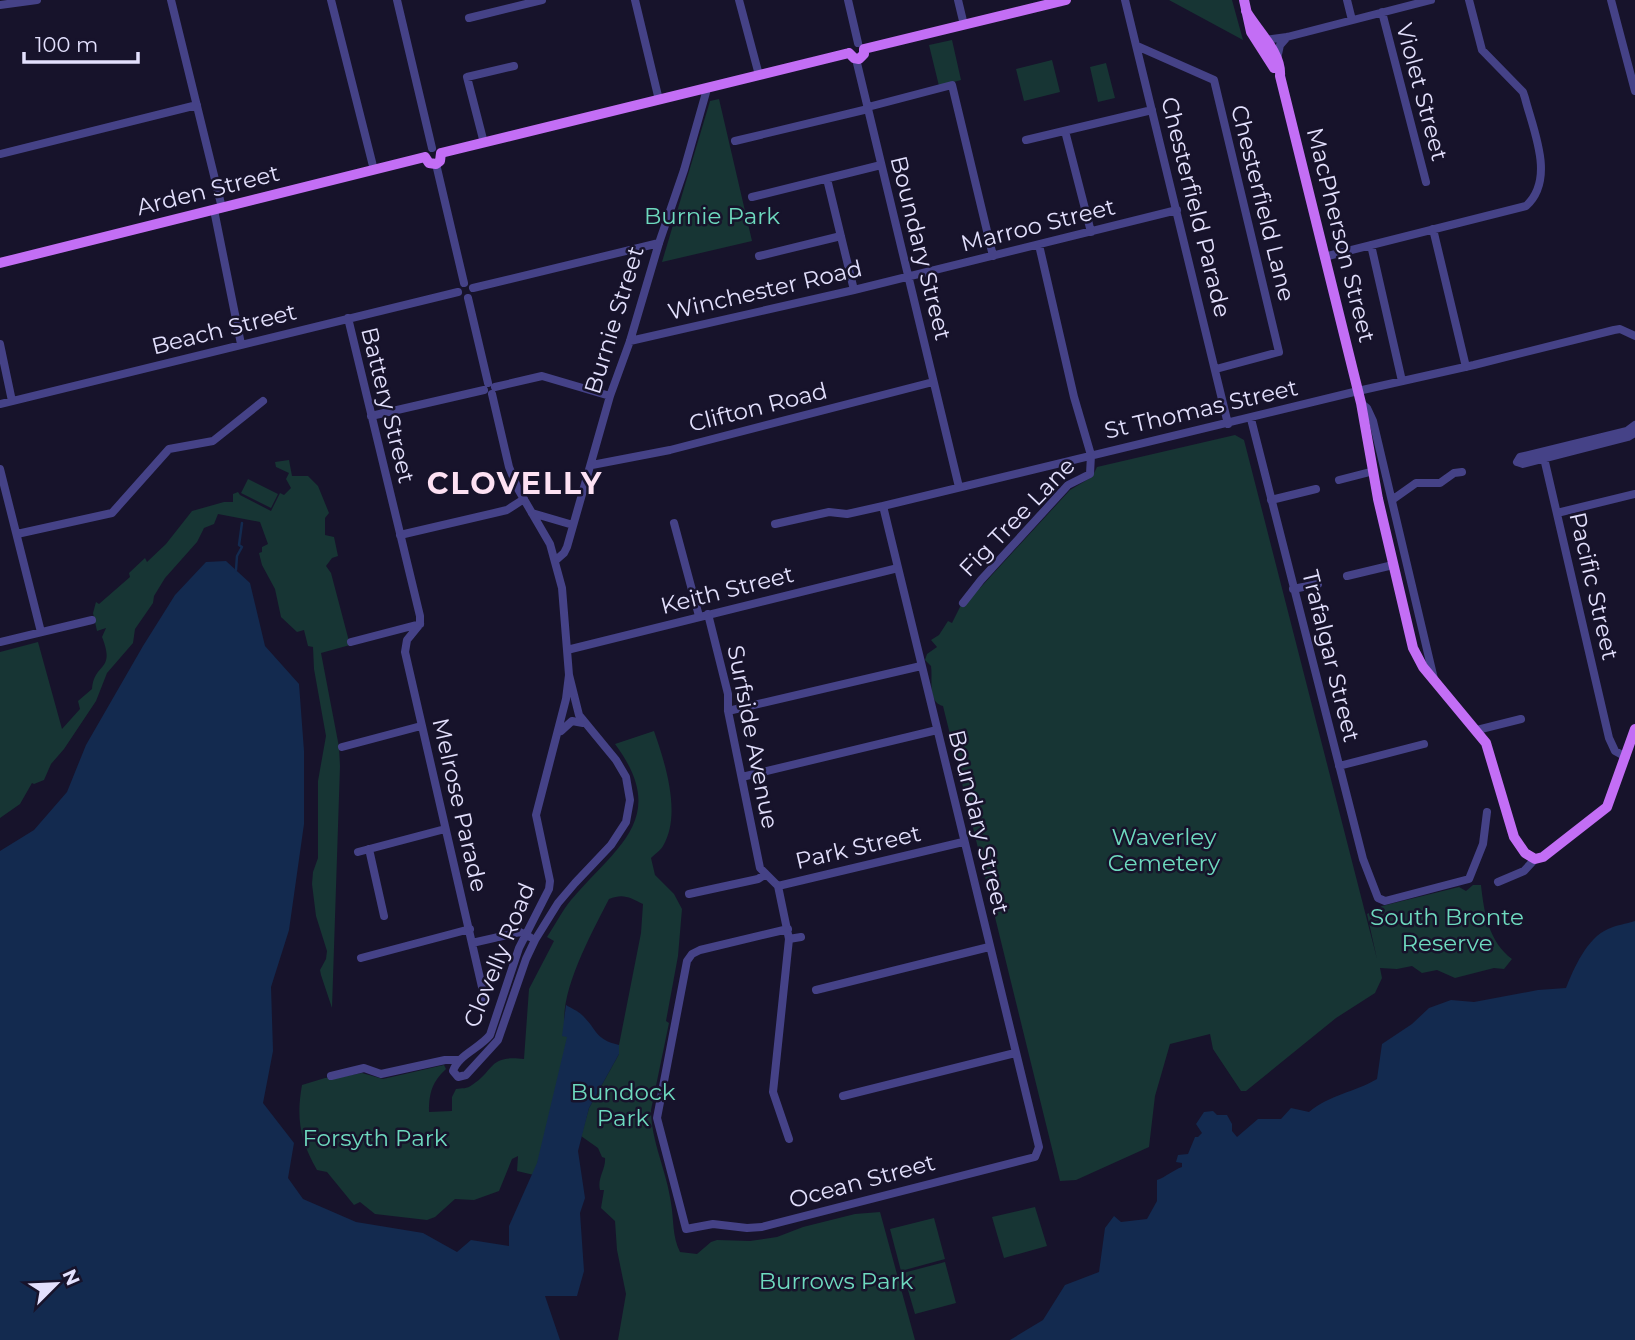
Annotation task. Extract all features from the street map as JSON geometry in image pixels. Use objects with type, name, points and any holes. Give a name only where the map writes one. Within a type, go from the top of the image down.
[{"type":"main road","points":[[852,56],[851,46],[964,25],[1066,0]]},
{"type":"main road","name":"MacPherson Street","points":[[1245,5],[1251,32],[1277,59],[1361,403],[1413,648],[1423,667],[1477,730],[1490,753],[1514,837],[1521,849],[1533,858]]},
{"type":"main road","name":"MacPherson Street","points":[[1262,42],[1280,76]]},
{"type":"main road","name":"Arden Street","points":[[0,263],[433,153],[484,143],[759,75],[852,56]]},
{"type":"main road","points":[[433,153],[440,161],[436,164]]},
{"type":"main road","points":[[1533,858],[1547,855],[1602,813],[1611,800],[1635,730]]},
{"type":"street","points":[[0,5],[34,0]]},
{"type":"street","points":[[170,0],[197,105],[241,344]]},
{"type":"street","points":[[331,0],[374,170]]},
{"type":"street","points":[[397,0],[433,153]]},
{"type":"street","points":[[469,18],[542,0]]},
{"type":"street","points":[[635,0],[659,100]]},
{"type":"street","points":[[739,0],[759,75]]},
{"type":"street","points":[[848,0],[861,46]]},
{"type":"street","points":[[958,0],[964,25]]},
{"type":"street","name":"Chesterfield Parade","points":[[1125,0],[1228,424]]},
{"type":"street","points":[[1347,0],[1352,20]]},
{"type":"street","points":[[1262,42],[1410,3],[1431,0]]},
{"type":"street","points":[[1324,257],[1526,206],[1534,195],[1541,175],[1541,159],[1523,92],[1482,50],[1469,0]]},
{"type":"street","points":[[1611,0],[1635,91]]},
{"type":"street","name":"Violet Street","points":[[1381,12],[1426,182]]},
{"type":"street","points":[[1277,59],[1280,45],[1287,37]]},
{"type":"street","name":"Chesterfield Lane","points":[[1137,46],[1213,80],[1279,352],[1216,369]]},
{"type":"street","name":"Boundary Street","points":[[852,56],[868,108],[959,487]]},
{"type":"street","points":[[484,143],[467,77],[514,66]]},
{"type":"street","points":[[735,141],[952,85],[993,256]]},
{"type":"street","name":"Burnie Street","points":[[556,560],[564,553],[573,525],[610,396],[631,341],[659,243],[684,170],[706,89]]},
{"type":"street","points":[[0,154],[197,105]]},
{"type":"street","points":[[1026,140],[1152,110]]},
{"type":"street","points":[[1065,131],[1091,232]]},
{"type":"street","points":[[436,164],[464,283]]},
{"type":"street","points":[[752,197],[881,165]]},
{"type":"street","points":[[827,179],[854,290]]},
{"type":"street","name":"Marroo Street","points":[[909,277],[1177,210]]},
{"type":"street","points":[[1433,229],[1466,367]]},
{"type":"street","points":[[759,256],[841,236]]},
{"type":"street","points":[[473,288],[659,243]]},
{"type":"street","points":[[1039,245],[1074,397],[1091,455]]},
{"type":"street","points":[[1371,245],[1402,381]]},
{"type":"street","name":"Winchester Road","points":[[631,341],[909,277]]},
{"type":"street","points":[[464,283],[473,288]]},
{"type":"street","points":[[464,283],[460,285],[458,292],[463,298],[472,295],[473,288]]},
{"type":"street","name":"Beach Street","points":[[0,404],[458,292]]},
{"type":"street","name":"Clovelly Road","points":[[468,298],[509,467],[556,560],[562,588],[569,675],[558,736],[536,815],[550,881],[549,889],[519,948],[490,1035],[453,1067],[458,1077],[463,1077],[498,1040],[535,940]]},
{"type":"street","name":"Battery Street","points":[[348,318],[420,624]]},
{"type":"street","name":"St Thomas Street","points":[[775,524],[829,512],[846,514],[883,506],[1614,330],[1620,329],[1635,336]]},
{"type":"street","points":[[0,344],[12,401]]},
{"type":"street","points":[[371,416],[542,376],[610,396]]},
{"type":"street","name":"Clifton Road","points":[[592,465],[670,450],[933,382]]},
{"type":"street","points":[[17,534],[112,513],[169,449],[213,441],[263,401]]},
{"type":"street","name":"MacPherson Street","points":[[1361,403],[1367,408],[1373,421],[1434,680]]},
{"type":"street","name":"Trafalgar Street","points":[[1251,419],[1363,859],[1380,900],[1385,901],[1469,879],[1483,844],[1487,812]]},
{"type":"street","points":[[1635,425],[1627,431],[1520,457],[1517,462],[1523,464],[1635,433]]},
{"type":"street","name":"Fig Tree Lane","points":[[963,603],[1068,485],[1090,474],[1091,455]]},
{"type":"street","name":"Pacific Street","points":[[1544,458],[1609,738],[1615,751],[1626,757]]},
{"type":"street","points":[[0,469],[41,632]]},
{"type":"street","points":[[1339,480],[1374,471]]},
{"type":"street","points":[[1392,500],[1416,483],[1440,482],[1454,473],[1462,472]]},
{"type":"street","points":[[1271,500],[1315,489]]},
{"type":"street","points":[[1557,513],[1635,494]]},
{"type":"street","points":[[400,535],[507,510],[524,499]]},
{"type":"street","name":"Boundary Street","points":[[883,506],[1039,1147]]},
{"type":"street","points":[[532,513],[573,525]]},
{"type":"street","name":"Surfside Avenue","points":[[674,523],[728,694],[728,711],[763,871]]},
{"type":"street","points":[[1347,576],[1394,565]]},
{"type":"street","name":"Keith Street","points":[[567,650],[898,568]]},
{"type":"street","points":[[1293,589],[1318,584]]},
{"type":"street","points":[[0,642],[92,620]]},
{"type":"street","points":[[351,642],[420,624]]},
{"type":"street","name":"Melrose Parade","points":[[420,624],[407,640],[405,647],[485,1000]]},
{"type":"street","points":[[728,711],[921,666]]},
{"type":"street","points":[[472,943],[520,932],[535,940],[566,893],[620,834],[628,816],[630,800],[622,771],[583,723],[576,707],[569,675]]},
{"type":"street","points":[[1477,730],[1521,719]]},
{"type":"street","points":[[558,736],[569,722],[578,720],[583,723]]},
{"type":"street","points":[[342,747],[421,726]]},
{"type":"street","points":[[742,777],[937,730]]},
{"type":"street","points":[[1339,766],[1423,744]]},
{"type":"street","points":[[358,852],[445,830]]},
{"type":"street","name":"Park Street","points":[[689,894],[758,879],[763,871],[778,886],[963,842]]},
{"type":"street","points":[[369,849],[384,916]]},
{"type":"street","points":[[1498,882],[1524,872],[1533,858]]},
{"type":"street","points":[[778,886],[789,934],[773,1092],[789,1139]]},
{"type":"street","points":[[361,958],[470,929]]},
{"type":"street","points":[[789,934],[801,937]]},
{"type":"street","name":"Ocean Street","points":[[789,934],[700,950],[692,954],[687,961],[657,1118],[686,1229],[713,1224],[762,1227],[1035,1157],[1039,1147]]},
{"type":"street","points":[[816,990],[989,947]]},
{"type":"street","points":[[843,1096],[1015,1053]]},
{"type":"street","points":[[331,1076],[364,1068],[381,1074],[445,1060],[460,1060]]},
{"type":"green space","points":[[1169,0],[1232,0],[1243,40]]},
{"type":"green space","points":[[952,40],[961,80],[939,86],[929,45]]},
{"type":"green space","points":[[1052,60],[1060,92],[1024,101],[1016,69]]},
{"type":"green space","points":[[1106,63],[1115,98],[1098,102],[1090,67]]},
{"type":"green space","name":"Burnie Park","points":[[719,99],[752,241],[662,262],[710,101]]},
{"type":"green space","name":"Waverley Cemetery","points":[[1235,435],[1244,440],[1377,959],[1367,914],[1382,906],[1459,887],[1466,891],[1473,885],[1481,885],[1489,926],[1498,944],[1512,959],[1504,969],[1494,968],[1455,978],[1437,970],[1422,973],[1412,966],[1380,968],[1382,978],[1375,993],[1336,1018],[1246,1091],[1241,1091],[1213,1049],[1210,1034],[1170,1044],[1155,1096],[1149,1147],[1076,1180],[1060,1181],[943,706],[938,704],[933,695],[931,666],[925,660],[927,654],[937,647],[931,640],[939,635],[948,621],[952,623],[964,599],[980,588],[1070,490],[1092,477],[1097,467]]},
{"type":"green space","points":[[289,460],[292,476],[308,476],[318,486],[329,513],[325,518],[325,535],[334,537],[338,556],[332,558],[326,566],[331,573],[350,645],[321,653],[339,747],[340,766],[332,1008],[320,970],[327,951],[316,916],[312,884],[318,858],[318,781],[326,736],[314,669],[313,647],[308,646],[304,630],[297,632],[281,617],[275,589],[262,565],[259,553],[262,552],[262,547],[268,544],[260,522],[218,514],[214,524],[204,528],[197,542],[165,578],[154,596],[153,603],[135,629],[133,643],[107,673],[96,701],[51,764],[44,780],[32,783],[20,804],[0,818],[0,652],[38,642],[62,729],[80,709],[78,701],[92,689],[96,674],[106,662],[106,648],[102,637],[106,628],[97,631],[93,613],[96,602],[99,604],[130,577],[129,573],[145,558],[147,562],[166,544],[192,511],[233,502],[233,494],[238,492],[271,511],[280,493],[284,495],[291,488],[286,479],[289,473],[276,467],[275,462]]},
{"type":"green space","points":[[248,479],[278,494],[271,508],[241,493]]},
{"type":"green space","points":[[654,731],[670,789],[671,819],[663,846],[651,858],[655,875],[674,894],[682,909],[678,956],[666,1021],[669,1023],[651,1110],[669,1191],[677,1246],[680,1252],[697,1254],[717,1240],[750,1241],[777,1237],[803,1227],[855,1214],[880,1212],[915,1340],[618,1340],[626,1294],[617,1250],[615,1221],[601,1208],[604,1190],[600,1190],[600,1181],[605,1158],[598,1148],[581,1136],[589,1108],[619,1054],[641,933],[643,904],[627,897],[609,899],[576,967],[565,1005],[568,1036],[548,1127],[534,1175],[517,1171],[518,1156],[512,1159],[499,1191],[474,1200],[455,1199],[435,1217],[427,1220],[375,1214],[360,1202],[354,1205],[327,1172],[317,1170],[307,1149],[299,1108],[302,1085],[325,1078],[362,1073],[383,1079],[444,1065],[446,1069],[432,1088],[429,1112],[452,1111],[452,1097],[456,1089],[470,1086],[498,1061],[524,1059],[529,989],[554,941],[547,937],[571,900],[620,846],[631,830],[637,812],[638,792],[631,770],[615,744]]},
{"type":"green space","points":[[1035,1207],[1047,1246],[1004,1258],[992,1217]]},
{"type":"green space","points":[[934,1218],[945,1259],[901,1271],[890,1229]]},
{"type":"green space","points":[[945,1262],[956,1303],[915,1314],[903,1273]]},
{"type":"water","points":[[226,561],[250,583],[265,646],[299,684],[304,751],[304,824],[289,930],[271,987],[273,1051],[263,1103],[294,1143],[288,1178],[303,1199],[356,1222],[423,1233],[457,1252],[471,1240],[509,1246],[509,1226],[537,1163],[567,1037],[562,1036],[566,1005],[587,1020],[601,1037],[619,1045],[619,1054],[589,1108],[578,1151],[585,1198],[580,1213],[584,1271],[577,1296],[545,1296],[560,1340],[0,1340],[0,851],[34,830],[67,792],[86,745],[175,595],[206,562]]},
{"type":"water","points":[[1635,921],[1635,1340],[1010,1340],[1043,1320],[1065,1285],[1099,1272],[1105,1228],[1114,1216],[1121,1222],[1147,1219],[1157,1201],[1157,1180],[1182,1167],[1182,1163],[1176,1162],[1178,1155],[1188,1154],[1195,1137],[1202,1133],[1196,1124],[1204,1112],[1213,1111],[1217,1115],[1227,1115],[1237,1137],[1258,1119],[1281,1119],[1291,1108],[1309,1112],[1377,1079],[1382,1044],[1412,1024],[1429,1008],[1451,1000],[1474,1002],[1538,990],[1566,988],[1577,963],[1600,933]]},
{"type":"waterway","points":[[236,570],[237,556],[242,547],[239,545],[242,523]]},
{"type":"district","name":"CLOVELLY","points":[[515,483]]},
{"type":"park label","name":"South Bronte Reserve","points":[[1447,930]]},
{"type":"park label","name":"Bundock Park","points":[[623,1105]]},
{"type":"park label","name":"Forsyth Park","points":[[375,1138]]},
{"type":"park label","name":"Burrows Park","points":[[836,1281]]}]
